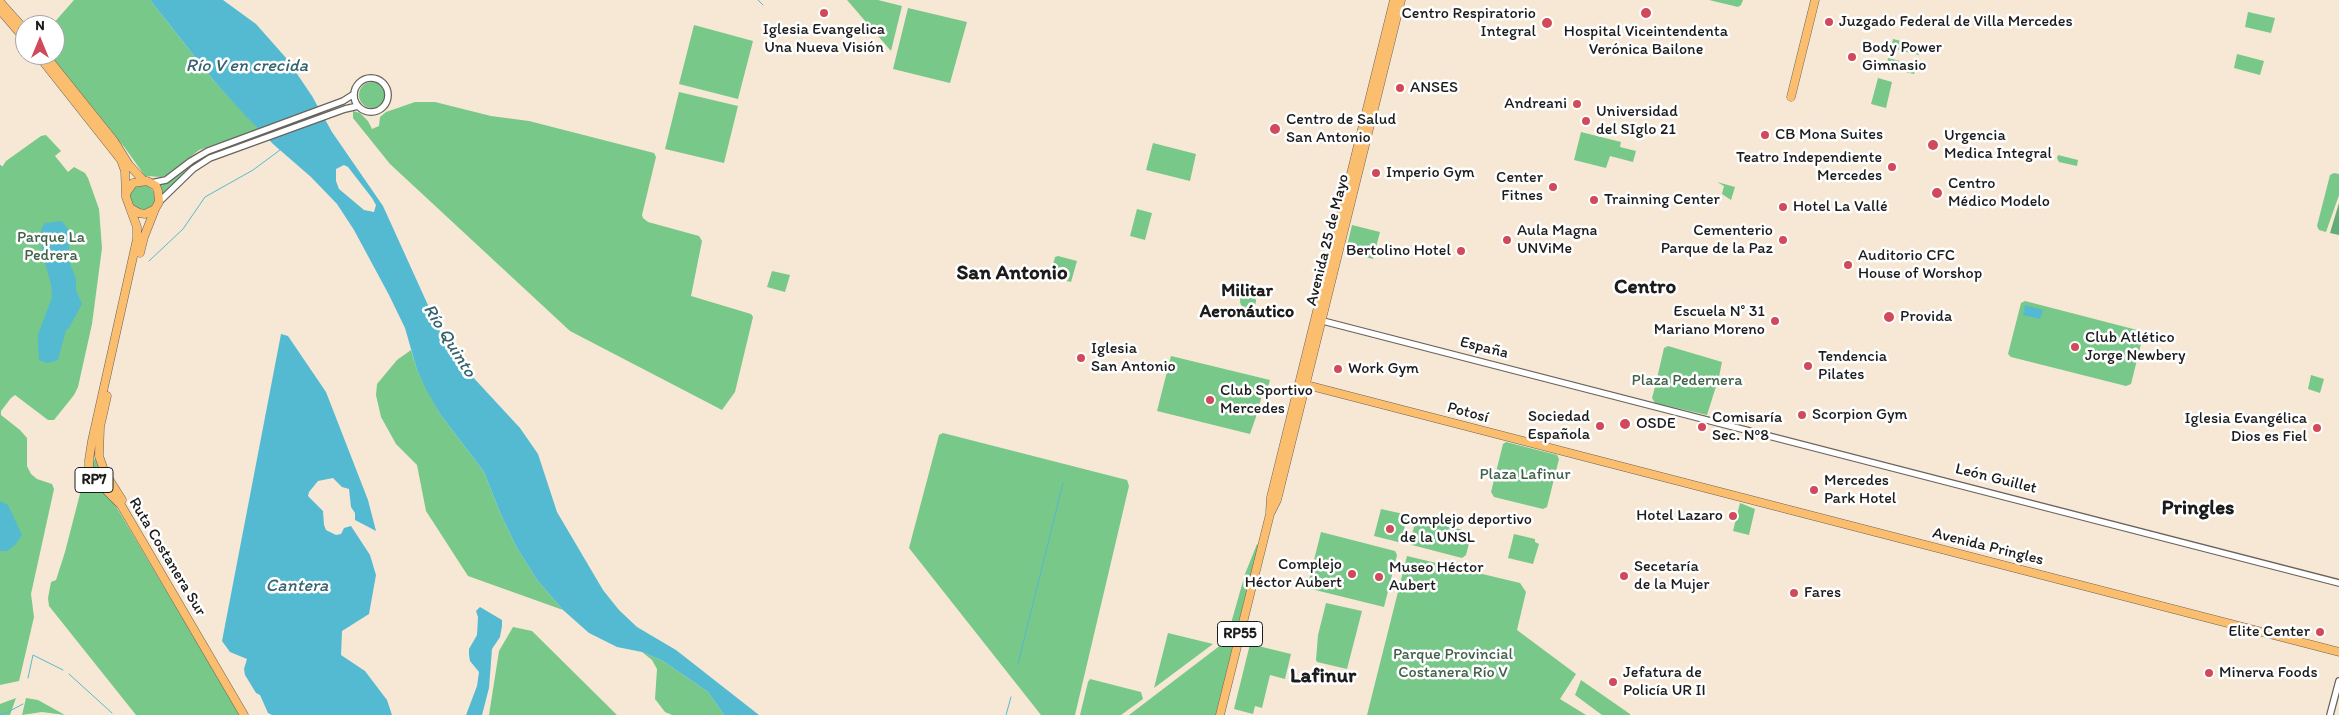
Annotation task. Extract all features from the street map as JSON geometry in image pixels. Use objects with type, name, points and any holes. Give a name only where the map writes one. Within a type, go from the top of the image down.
[{"type":"main road","name":"Avenida 25 de Mayo","points":[[1334,255],[1394,0]]},
{"type":"main road","name":"Avenida 25 de Mayo","points":[[1220,715],[1270,514],[1277,500],[1318,319],[1401,0]]},
{"type":"main road","points":[[1791,97],[1815,0]]},
{"type":"main road","points":[[0,2],[15,19]]},
{"type":"main road","points":[[0,10],[15,27]]},
{"type":"main road","name":"Ruta Costanera Sur","points":[[46,65],[121,160],[125,171],[126,197],[137,227],[137,239],[92,442],[89,460],[90,473],[121,506],[244,715]]},
{"type":"main road","points":[[53,65],[114,141],[129,165],[158,191],[157,206],[150,212],[139,214],[130,208]]},
{"type":"main road","points":[[127,192],[133,184],[147,182]]},
{"type":"main road","name":"Ruta Costanera Sur","points":[[157,206],[144,237],[106,399],[99,440],[99,456],[105,473],[134,518],[249,715]]},
{"type":"main road","name":"Potosí","points":[[1302,384],[1630,470]]},
{"type":"main road","name":"Avenida Pringles","points":[[1630,470],[2339,652]]},
{"type":"street","points":[[157,206],[194,169],[210,158],[345,109],[358,106],[369,112],[381,109],[388,96],[387,87],[378,79],[365,79],[356,86],[354,94],[358,106]]},
{"type":"street","points":[[147,182],[166,180],[198,156],[342,101],[354,94]]},
{"type":"street","name":"España","points":[[1318,319],[1646,404]]},
{"type":"street","name":"León Guillet","points":[[1646,404],[2339,583]]},
{"type":"street","points":[[2330,715],[2339,681]]},
{"type":"green space","points":[[74,0],[150,0],[214,81],[259,129],[199,150],[168,175],[161,177],[145,176],[125,148],[58,65],[65,65],[65,15],[61,15]]},
{"type":"green space","points":[[847,0],[878,0],[902,6],[891,51]]},
{"type":"green space","points":[[1709,0],[1743,0],[1738,7]]},
{"type":"green space","points":[[908,8],[967,22],[950,83],[893,69]]},
{"type":"green space","points":[[2248,12],[2275,18],[2271,33],[2245,27]]},
{"type":"green space","points":[[694,25],[753,41],[738,99],[679,84]]},
{"type":"green space","points":[[1893,39],[1921,46],[1919,55],[1891,48]]},
{"type":"green space","points":[[2237,54],[2264,61],[2260,75],[2234,68]]},
{"type":"green space","points":[[1888,58],[1916,65],[1914,74],[1886,68]]},
{"type":"green space","points":[[1878,78],[1892,82],[1886,108],[1871,104]]},
{"type":"green space","points":[[372,82],[381,86],[385,95],[381,104],[372,108],[363,104],[359,95],[363,86]]},
{"type":"green space","points":[[679,92],[738,106],[724,163],[665,149]]},
{"type":"green space","points":[[415,102],[435,102],[491,116],[529,121],[654,153],[656,157],[642,215],[643,218],[648,222],[699,236],[702,241],[691,296],[751,314],[753,317],[735,392],[722,410],[570,331],[390,164],[353,118],[353,111],[360,113],[368,121],[372,129],[379,126],[380,117],[386,112]]},
{"type":"green space","points":[[1581,132],[1621,142],[1620,147],[1636,151],[1633,162],[1610,156],[1606,168],[1574,160]]},
{"type":"green space","name":"Parque La Pedrera","points":[[46,135],[61,151],[55,156],[68,172],[74,167],[85,173],[88,178],[99,209],[102,248],[92,324],[78,387],[74,395],[54,420],[48,420],[15,395],[1,411],[1,415],[27,438],[27,466],[31,474],[37,479],[52,484],[54,489],[31,594],[34,617],[19,681],[0,685],[0,165],[2,167],[6,161],[41,136]]},
{"type":"green space","points":[[1153,143],[1196,154],[1190,181],[1146,170]]},
{"type":"green space","points":[[223,147],[224,150],[210,155],[187,170],[160,196],[155,184],[192,161]]},
{"type":"green space","points":[[2058,155],[2078,160],[2077,166],[2059,162]]},
{"type":"green space","points":[[2334,173],[2339,174],[2339,195],[2326,232],[2319,230],[2317,226],[2330,175]]},
{"type":"green space","points":[[1717,182],[1735,187],[1731,200],[1722,194],[1724,186]]},
{"type":"green space","points":[[142,185],[151,189],[155,198],[151,207],[142,211],[133,207],[129,198],[133,189]]},
{"type":"green space","points":[[2339,203],[2339,235],[2330,233]]},
{"type":"green space","points":[[1137,209],[1152,213],[1145,240],[1130,236]]},
{"type":"green space","points":[[1352,225],[1380,232],[1373,259],[1346,250]]},
{"type":"green space","points":[[1058,256],[1077,261],[1071,282],[1050,277],[1055,257]]},
{"type":"green space","points":[[772,271],[790,275],[785,292],[767,287]]},
{"type":"green space","points":[[1248,293],[1256,301],[1248,309],[1240,301]]},
{"type":"green space","name":"Club Atlético Jorge Newbery","points":[[2025,301],[2141,331],[2143,336],[2131,384],[2126,386],[2011,357],[2008,354],[2021,303]]},
{"type":"green space","name":"Plaza Pedernera","points":[[1668,346],[1722,362],[1707,415],[1655,403],[1652,398],[1664,348]]},
{"type":"green space","points":[[411,350],[417,370],[440,414],[484,472],[501,515],[517,548],[537,580],[563,610],[468,576],[426,511],[417,465],[396,444],[381,417],[376,395],[377,384],[397,360]]},
{"type":"green space","name":"Club Sportivo Mercedes","points":[[1171,356],[1270,380],[1267,391],[1262,394],[1259,407],[1255,407],[1253,416],[1257,414],[1250,434],[1157,411]]},
{"type":"green space","points":[[2311,375],[2324,379],[2320,393],[2308,389]]},
{"type":"green space","points":[[943,433],[1127,480],[1129,486],[1075,715],[1041,715],[909,548],[939,435]]},
{"type":"green space","name":"Plaza Lafinur","points":[[1506,442],[1557,455],[1559,459],[1547,507],[1543,509],[1494,497],[1491,492],[1503,444]]},
{"type":"green space","points":[[95,458],[98,458],[99,467],[123,507],[94,478],[91,467]]},
{"type":"green space","points":[[86,481],[100,488],[114,503],[240,715],[136,715],[49,606],[48,598],[51,582],[56,580],[82,486]]},
{"type":"green space","points":[[1740,503],[1755,509],[1749,535],[1733,531]]},
{"type":"green space","name":"Complejo deportivo de la UNSL","points":[[1381,509],[1408,515],[1401,540],[1398,542],[1374,536]]},
{"type":"green space","points":[[1416,519],[1472,532],[1466,555],[1462,558],[1412,545],[1410,542]]},
{"type":"green space","name":"Complejo Héctor Aubert","points":[[1321,532],[1395,551],[1397,555],[1384,607],[1307,588]]},
{"type":"green space","points":[[1514,534],[1535,539],[1535,542],[1539,544],[1533,564],[1508,558]]},
{"type":"green space","points":[[1257,544],[1259,546],[1217,715],[1129,715],[1226,641],[1245,574]]},
{"type":"green space","name":"Parque Provincial Costanera Río V","points":[[1407,556],[1520,583],[1526,592],[1517,630],[1576,674],[1560,699],[1586,715],[1367,715]]},
{"type":"green space","points":[[1326,603],[1362,611],[1347,669],[1317,662],[1316,660],[1318,635]]},
{"type":"green space","points":[[513,627],[532,631],[617,715],[489,715],[499,651]]},
{"type":"green space","points":[[1168,633],[1213,644],[1154,688]]},
{"type":"green space","points":[[1250,644],[1291,654],[1285,679],[1270,675],[1262,708],[1255,706],[1253,714],[1234,709]]},
{"type":"green space","points":[[642,652],[663,661],[708,692],[724,715],[672,715],[665,712],[655,699],[657,669],[652,660]]},
{"type":"green space","points":[[1090,679],[1141,692],[1143,699],[1121,715],[1080,715]]},
{"type":"green space","points":[[1581,680],[1630,715],[1602,715],[1575,695]]},
{"type":"green space","points":[[16,698],[10,715],[0,715],[0,704]]},
{"type":"green space","points":[[26,698],[38,700],[65,715],[42,712],[22,715]]},
{"type":"water","name":"Río V en crecida","points":[[150,0],[223,0],[256,24],[287,59],[312,96],[332,132],[383,206],[442,336],[458,361],[520,428],[538,454],[557,512],[603,590],[619,610],[637,627],[676,650],[759,715],[724,715],[708,692],[663,661],[642,652],[617,647],[589,633],[563,610],[537,580],[517,548],[501,515],[484,472],[440,414],[427,391],[417,370],[405,328],[354,230],[337,204],[311,177],[273,144],[214,81]],"holes":[[[344,165],[348,167],[372,198],[376,205],[374,212],[364,210],[339,189],[336,181],[336,169]]]},
{"type":"water","points":[[62,221],[69,231],[69,261],[76,279],[76,290],[82,304],[69,328],[66,330],[58,360],[47,363],[39,360],[38,343],[38,335],[52,297],[51,285],[42,251],[41,229],[45,223]]},
{"type":"water","points":[[2025,305],[2043,310],[2040,319],[2023,315]]},
{"type":"water","name":"Cantera","points":[[281,334],[288,336],[326,392],[368,500],[376,531],[355,520],[349,489],[342,487],[333,478],[318,481],[308,496],[323,511],[326,530],[336,535],[341,534],[344,528],[351,526],[370,555],[376,575],[369,614],[342,631],[341,655],[365,671],[387,700],[392,715],[272,715],[268,713],[260,695],[256,693],[245,675],[244,669],[247,659],[230,652],[222,641]]},
{"type":"water","points":[[0,501],[8,505],[22,535],[15,545],[7,551],[0,551]]},
{"type":"water","points":[[480,607],[502,620],[502,626],[500,637],[492,649],[489,688],[482,715],[466,715],[477,686],[479,672],[470,661],[469,649],[477,635],[478,617],[476,611]]},
{"type":"waterway","points":[[758,0],[763,5]]},
{"type":"waterway","points":[[149,261],[183,229],[205,197],[253,170],[280,150]]},
{"type":"waterway","points":[[1018,664],[1063,483]]},
{"type":"waterway","points":[[28,678],[33,655],[63,670]]},
{"type":"waterway","points":[[69,674],[112,713]]},
{"type":"waterway","points":[[1006,715],[1011,697]]},
{"type":"waterway","points":[[0,714],[4,714],[23,704]]},
{"type":"place","name":"Iglesia Evangelica Una Nueva Visión","points":[[824,13]]},
{"type":"place","name":"Hospital Viceintendenta Verónica Bailone","points":[[1646,13]]},
{"type":"place","name":"Juzgado Federal de Villa Mercedes","points":[[1829,22]]},
{"type":"place","name":"Centro Respiratorio Integral","points":[[1547,23]]},
{"type":"place","name":"Body Power Gimnasio","points":[[1852,57]]},
{"type":"place","name":"ANSES","points":[[1400,88]]},
{"type":"place","name":"Andreani","points":[[1577,104]]},
{"type":"place","name":"Universidad del SIglo 21","points":[[1586,121]]},
{"type":"place","name":"Centro de Salud San Antonio","points":[[1275,129]]},
{"type":"place","name":"CB Mona Suites","points":[[1765,135]]},
{"type":"place","name":"Urgencia Medica Integral","points":[[1933,145]]},
{"type":"place","name":"Teatro Independiente Mercedes","points":[[1892,167]]},
{"type":"place","name":"Imperio Gym","points":[[1376,173]]},
{"type":"place","name":"Center Fitnes","points":[[1553,187]]},
{"type":"place","name":"Centro Médico Modelo","points":[[1937,193]]},
{"type":"place","name":"Trainning Center","points":[[1594,200]]},
{"type":"place","name":"Hotel La Vallé","points":[[1783,207]]},
{"type":"place","name":"Aula Magna UNViMe","points":[[1507,240]]},
{"type":"place","name":"Cementerio Parque de la Paz","points":[[1783,240]]},
{"type":"place","name":"Bertolino Hotel","points":[[1461,251]]},
{"type":"place","name":"Auditorio CFC House of Worshop","points":[[1848,265]]},
{"type":"place","name":"Provida","points":[[1889,317]]},
{"type":"place","name":"Escuela N° 31 Mariano Moreno","points":[[1775,321]]},
{"type":"place","name":"Club Atlético Jorge Newbery","points":[[2075,347]]},
{"type":"place","name":"Iglesia San Antonio","points":[[1081,358]]},
{"type":"place","name":"Tendencia Pilates","points":[[1808,366]]},
{"type":"place","name":"Work Gym","points":[[1338,369]]},
{"type":"place","name":"Club Sportivo Mercedes","points":[[1210,400]]},
{"type":"place","name":"Scorpion Gym","points":[[1802,415]]},
{"type":"place","name":"OSDE","points":[[1625,424]]},
{"type":"place","name":"Sociedad Española","points":[[1600,426]]},
{"type":"place","name":"Comisaría Sec. Nº8","points":[[1702,427]]},
{"type":"place","name":"Iglesia Evangélica Dios es Fiel","points":[[2317,428]]},
{"type":"place","name":"Mercedes Park Hotel","points":[[1814,490]]},
{"type":"place","name":"Hotel Lazaro","points":[[1733,516]]},
{"type":"place","name":"Complejo deportivo de la UNSL","points":[[1390,529]]},
{"type":"place","name":"Complejo Héctor Aubert","points":[[1352,574]]},
{"type":"place","name":"Secetaría de la Mujer","points":[[1624,576]]},
{"type":"place","name":"Museo Héctor Aubert","points":[[1379,577]]},
{"type":"place","name":"Fares","points":[[1794,593]]},
{"type":"place","name":"Elite Center","points":[[2320,632]]},
{"type":"place","name":"Minerva Foods","points":[[2209,673]]},
{"type":"place","name":"Jefatura de Policía UR II","points":[[1613,682]]},
{"type":"district","name":"San Antonio","points":[[1012,274]]},
{"type":"district","name":"Centro","points":[[1645,288]]},
{"type":"district","name":"Militar Aeronáutico","points":[[1247,301]]},
{"type":"district","name":"Pringles","points":[[2198,509]]},
{"type":"district","name":"Lafinur","points":[[1323,677]]},
{"type":"water label","name":"Río Quinto","points":[[449,341]]}]
